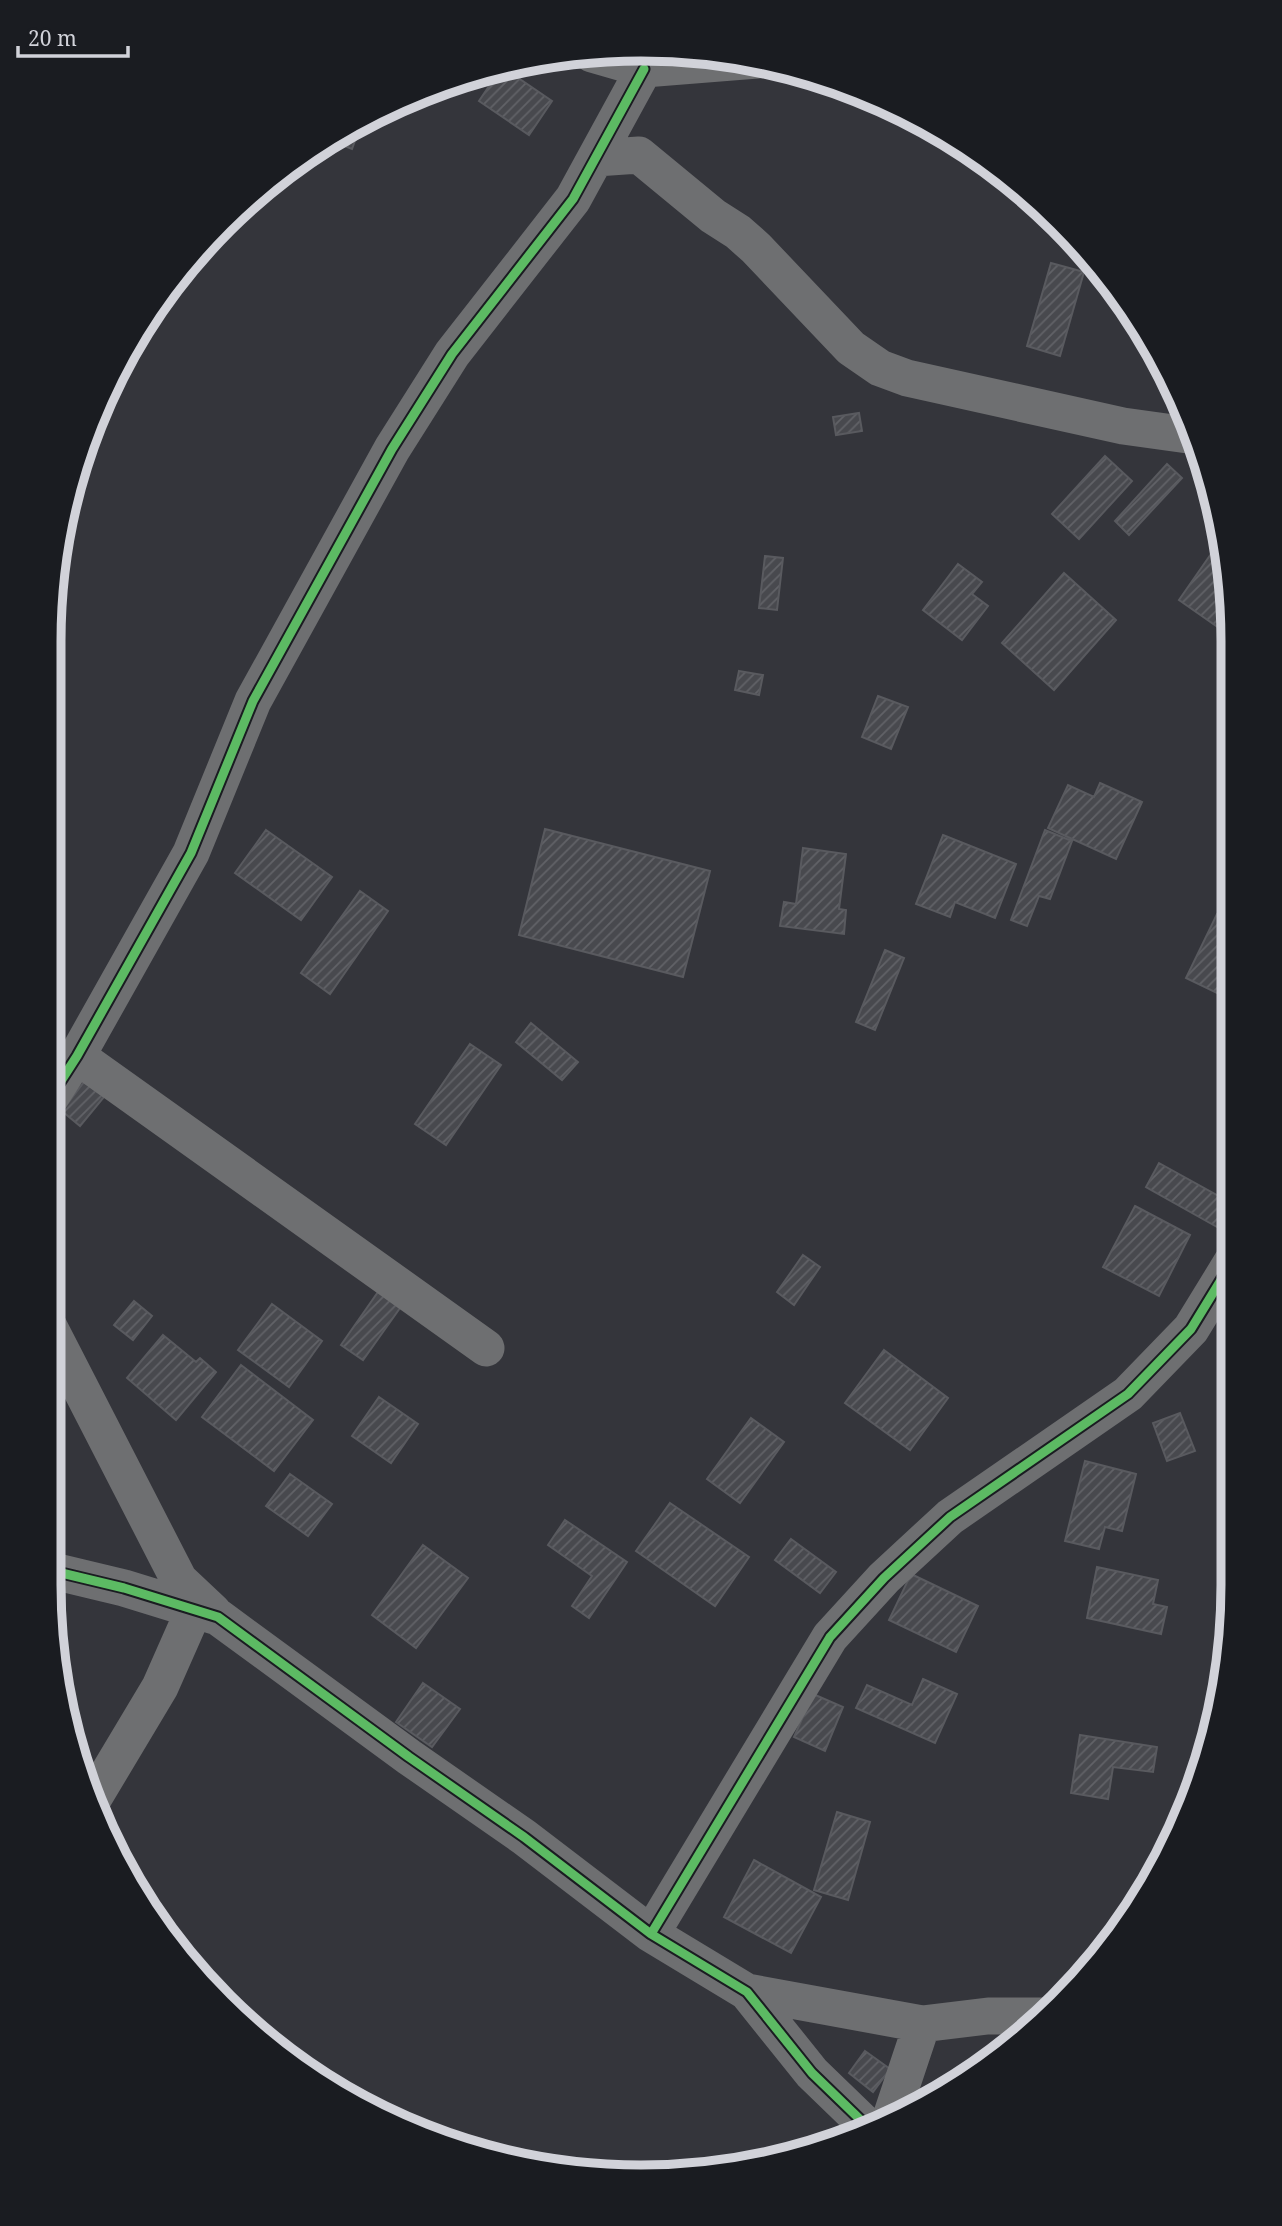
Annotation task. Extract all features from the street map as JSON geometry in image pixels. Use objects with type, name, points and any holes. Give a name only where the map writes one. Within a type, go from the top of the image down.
[{"type":"street","points":[[620,62],[645,69],[702,64]]},
{"type":"street","points":[[61,1080],[191,853],[253,701],[391,449],[452,354],[573,199],[645,69]]},
{"type":"street","points":[[596,158],[639,155],[756,248],[851,348],[880,368],[906,378],[1123,426],[1183,434]]},
{"type":"street","points":[[573,199],[639,155]]},
{"type":"street","points":[[76,1056],[486,1348]]},
{"type":"street","points":[[651,1934],[830,1637],[884,1578],[950,1517],[1128,1394],[1191,1329],[1221,1280]]},
{"type":"street","points":[[61,1350],[179,1580],[206,1613],[524,1837],[651,1934],[747,1992],[812,2073],[862,2121]]},
{"type":"street","points":[[61,1573],[124,1588],[206,1613]]},
{"type":"street","points":[[99,1790],[206,1613]]},
{"type":"street","points":[[747,1992],[922,2024],[988,2016],[1028,2016]]},
{"type":"street","points":[[895,2106],[922,2024]]},
{"type":"building","points":[[514,75],[552,101],[529,135],[479,101],[493,81]]},
{"type":"building","points":[[357,136],[352,149],[342,145]]},
{"type":"building","points":[[1051,263],[1084,272],[1060,356],[1027,346]]},
{"type":"building","points":[[859,413],[862,431],[836,435],[833,417]]},
{"type":"building","points":[[1105,456],[1132,481],[1079,539],[1052,514]]},
{"type":"building","points":[[1167,464],[1182,478],[1129,535],[1115,521]]},
{"type":"building","points":[[1214,550],[1221,629],[1179,600]]},
{"type":"building","points":[[765,556],[783,558],[777,610],[759,608]]},
{"type":"building","points":[[958,564],[982,582],[972,594],[988,606],[962,640],[923,610]]},
{"type":"building","points":[[1064,573],[1116,620],[1054,690],[1002,643]]},
{"type":"building","points":[[739,671],[763,675],[759,695],[735,690]]},
{"type":"building","points":[[878,696],[908,707],[891,749],[862,737]]},
{"type":"building","points":[[1100,783],[1142,802],[1116,859],[1048,828],[1068,785],[1094,797]]},
{"type":"building","points":[[545,829],[710,871],[683,977],[519,935]]},
{"type":"building","points":[[266,830],[332,877],[301,920],[235,873]]},
{"type":"building","points":[[1045,830],[1072,841],[1050,899],[1039,896],[1027,926],[1011,920]]},
{"type":"building","points":[[943,835],[1016,864],[995,918],[955,902],[950,917],[916,904]]},
{"type":"building","points":[[803,848],[846,854],[839,909],[846,910],[844,934],[780,926],[784,902],[796,904]]},
{"type":"building","points":[[360,891],[388,911],[330,994],[301,973]]},
{"type":"building","points":[[1217,914],[1221,916],[1219,994],[1186,978]]},
{"type":"building","points":[[885,950],[904,958],[875,1030],[856,1022]]},
{"type":"building","points":[[531,1023],[578,1062],[562,1080],[516,1042]]},
{"type":"building","points":[[470,1044],[501,1065],[446,1145],[415,1124]]},
{"type":"building","points":[[84,1082],[104,1097],[80,1126],[62,1111]]},
{"type":"building","points":[[1159,1163],[1221,1197],[1221,1220],[1217,1227],[1146,1187]]},
{"type":"building","points":[[1135,1206],[1190,1235],[1159,1296],[1103,1267]]},
{"type":"building","points":[[803,1255],[820,1267],[794,1305],[777,1292]]},
{"type":"building","points":[[378,1292],[400,1308],[363,1360],[341,1345]]},
{"type":"building","points":[[134,1301],[152,1316],[133,1340],[114,1325]]},
{"type":"building","points":[[272,1304],[322,1341],[289,1387],[238,1350]]},
{"type":"building","points":[[163,1335],[196,1362],[200,1358],[216,1372],[176,1420],[127,1378]]},
{"type":"building","points":[[884,1350],[948,1398],[910,1450],[845,1403]]},
{"type":"building","points":[[241,1365],[313,1420],[274,1471],[202,1417]]},
{"type":"building","points":[[379,1397],[418,1424],[391,1463],[352,1436]]},
{"type":"building","points":[[1180,1413],[1195,1451],[1167,1461],[1153,1423]]},
{"type":"building","points":[[751,1418],[784,1442],[740,1503],[707,1479]]},
{"type":"building","points":[[1085,1461],[1136,1474],[1122,1531],[1105,1527],[1099,1549],[1065,1541]]},
{"type":"building","points":[[290,1474],[332,1504],[308,1536],[266,1506]]},
{"type":"building","points":[[670,1503],[749,1557],[715,1606],[636,1551]]},
{"type":"building","points":[[565,1520],[627,1562],[589,1618],[572,1606],[592,1576],[548,1545]]},
{"type":"building","points":[[791,1539],[836,1572],[820,1593],[775,1560]]},
{"type":"building","points":[[423,1545],[468,1578],[416,1648],[372,1615]]},
{"type":"building","points":[[1097,1567],[1158,1580],[1153,1604],[1167,1607],[1161,1634],[1087,1618]]},
{"type":"building","points":[[911,1574],[978,1606],[956,1652],[889,1620]]},
{"type":"building","points":[[923,1679],[957,1694],[935,1743],[856,1708],[867,1685],[912,1705]]},
{"type":"building","points":[[423,1683],[460,1709],[432,1747],[396,1722]]},
{"type":"building","points":[[813,1694],[843,1707],[825,1751],[794,1737]]},
{"type":"building","points":[[1080,1735],[1157,1747],[1153,1772],[1113,1767],[1108,1799],[1071,1793]]},
{"type":"building","points":[[837,1812],[870,1822],[848,1900],[814,1890]]},
{"type":"building","points":[[754,1860],[821,1897],[791,1953],[724,1917]]},
{"type":"building","points":[[865,2051],[890,2069],[873,2092],[849,2073]]},
{"type":"cycle path","points":[[61,1081],[191,853],[253,701],[392,449],[452,354],[573,199],[644,69]]},
{"type":"cycle path","points":[[651,1934],[830,1637],[884,1578],[950,1517],[1128,1394],[1191,1329],[1221,1280]]},
{"type":"cycle path","points":[[61,1573],[124,1588],[218,1617],[409,1757],[524,1837],[651,1934],[747,1992],[812,2073],[862,2121]]}]
